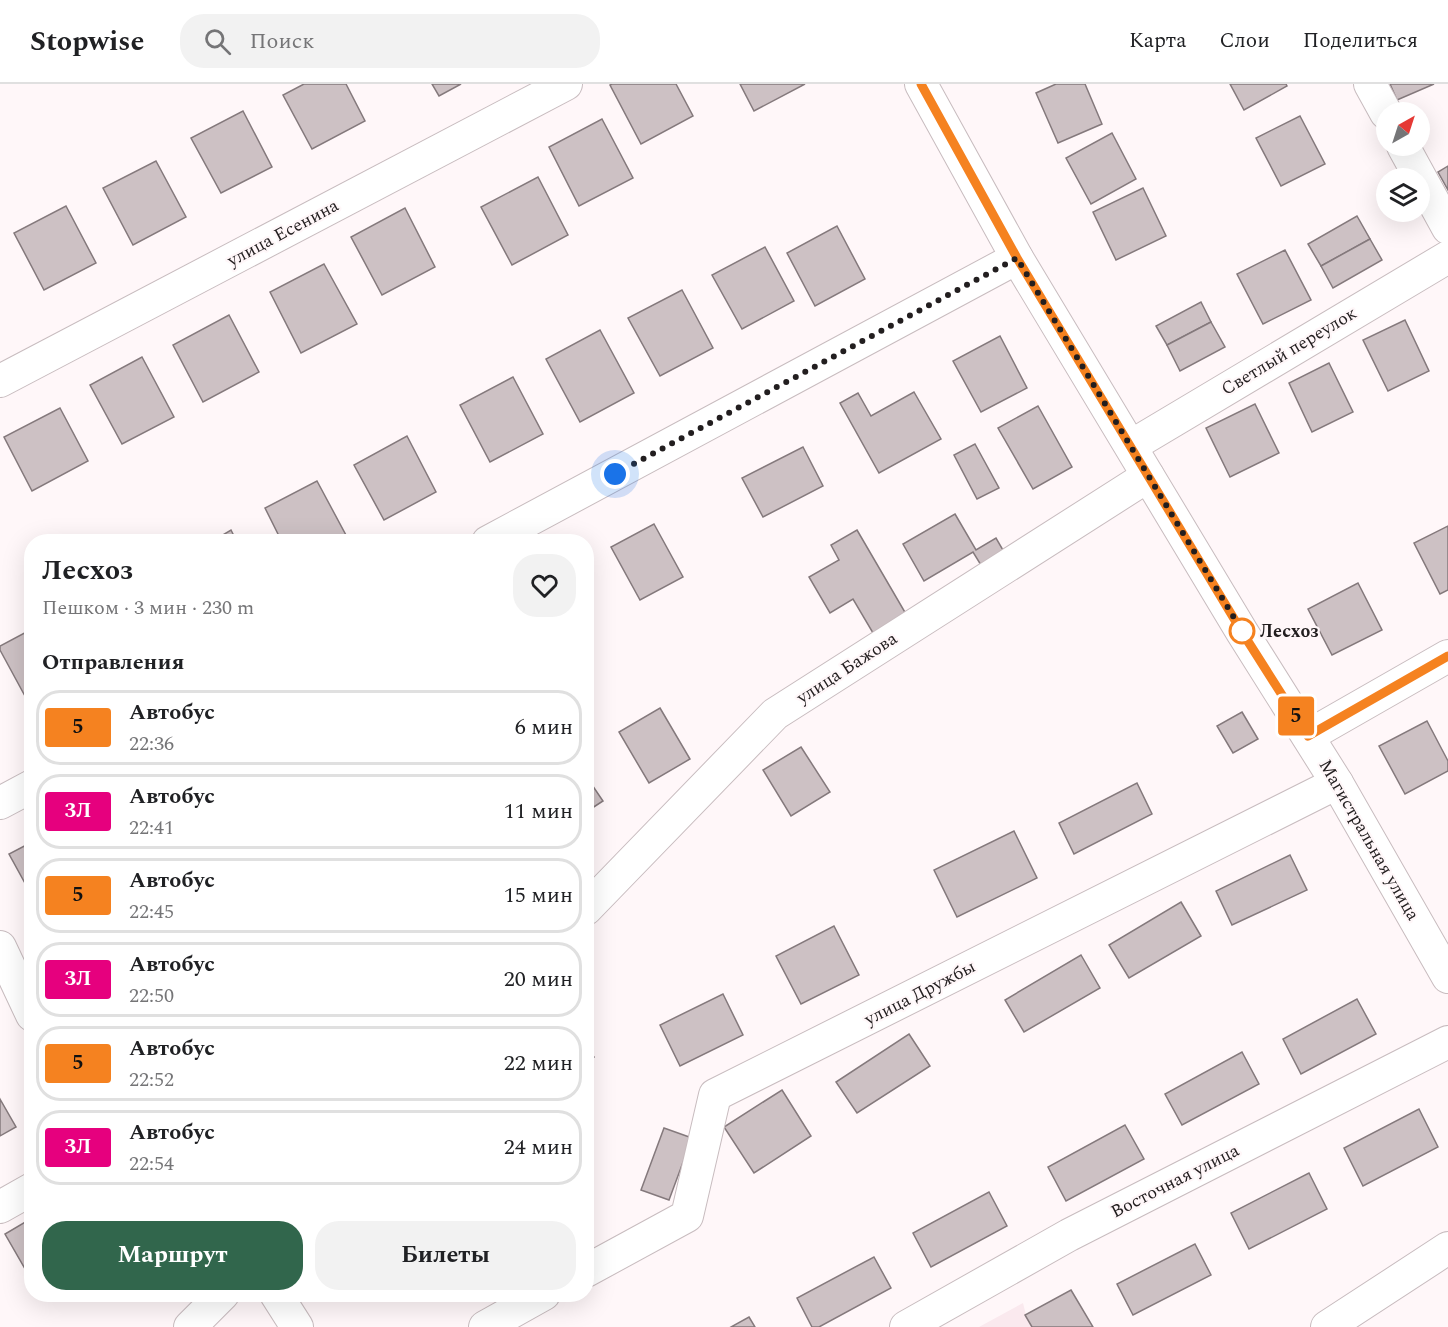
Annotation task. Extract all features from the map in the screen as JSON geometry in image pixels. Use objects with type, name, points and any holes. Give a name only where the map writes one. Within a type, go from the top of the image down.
[{"type":"street","name":"улица Есенина","points":[[0,381],[566,84]]},
{"type":"street","name":"Магистральная улица","points":[[921,84],[1017,258],[1337,783],[1448,977]]},
{"type":"street","points":[[1370,84],[1380,102]]},
{"type":"street","points":[[1409,156],[1448,228]]},
{"type":"street","name":"Светлый переулок","points":[[1131,446],[1448,257]]},
{"type":"street","points":[[503,534],[1017,258]]},
{"type":"street","name":"улица Бажова","points":[[594,901],[775,714],[1148,476]]},
{"type":"street","points":[[1308,736],[1448,656]]},
{"type":"street","name":"улица Дружбы","points":[[594,1267],[687,1216],[715,1095],[1337,783]]},
{"type":"street","points":[[0,803],[24,790]]},
{"type":"street","points":[[0,947],[24,998]]},
{"type":"street","name":"Восточная улица","points":[[906,1327],[1070,1235],[1448,1042]]},
{"type":"street","points":[[0,1207],[24,1194]]},
{"type":"street","points":[[1327,1327],[1448,1248]]},
{"type":"street","points":[[281,1302],[297,1327]]},
{"type":"street","points":[[485,1327],[530,1302]]},
{"type":"shaded area","points":[[1071,1290],[1093,1327],[979,1327],[1023,1303],[1026,1315]]},
{"type":"building","points":[[304,84],[346,84],[365,121],[312,149],[283,95]]},
{"type":"building","points":[[432,84],[461,84],[439,96]]},
{"type":"building","points":[[676,84],[693,116],[641,144],[610,85]]},
{"type":"building","points":[[740,84],[805,84],[754,111]]},
{"type":"building","points":[[1056,84],[1085,84],[1102,124],[1058,143],[1036,93]]},
{"type":"building","points":[[1230,84],[1286,84],[1287,86],[1244,110]]},
{"type":"building","points":[[1390,84],[1434,84],[1397,100]]},
{"type":"building","points":[[243,111],[272,167],[221,193],[191,138]]},
{"type":"building","points":[[1300,116],[1325,164],[1281,186],[1256,138]]},
{"type":"building","points":[[602,119],[633,178],[579,206],[549,147]]},
{"type":"building","points":[[1112,133],[1136,179],[1091,204],[1066,158]]},
{"type":"building","points":[[156,161],[186,217],[133,245],[103,188]]},
{"type":"building","points":[[1448,166],[1448,190],[1438,172]]},
{"type":"building","points":[[538,177],[568,235],[512,265],[481,207]]},
{"type":"building","points":[[1143,188],[1166,236],[1116,260],[1093,212]]},
{"type":"building","points":[[66,206],[96,263],[44,290],[14,233]]},
{"type":"building","points":[[405,208],[435,267],[382,295],[351,237]]},
{"type":"building","points":[[1357,216],[1370,239],[1321,266],[1308,244]]},
{"type":"building","points":[[837,226],[865,279],[815,306],[787,253]]},
{"type":"building","points":[[1370,239],[1382,260],[1333,288],[1321,266]]},
{"type":"building","points":[[765,247],[794,301],[742,329],[712,275]]},
{"type":"building","points":[[1285,250],[1311,300],[1263,324],[1237,274]]},
{"type":"building","points":[[324,264],[357,324],[301,353],[270,292]]},
{"type":"building","points":[[682,290],[713,348],[660,376],[628,318]]},
{"type":"building","points":[[1201,302],[1211,322],[1167,345],[1156,326]]},
{"type":"building","points":[[229,315],[259,372],[203,402],[173,345]]},
{"type":"building","points":[[1405,320],[1429,371],[1388,391],[1363,340]]},
{"type":"building","points":[[1211,322],[1225,347],[1180,371],[1167,345]]},
{"type":"building","points":[[600,330],[634,393],[580,422],[546,359]]},
{"type":"building","points":[[1000,336],[1027,388],[981,412],[953,361]]},
{"type":"building","points":[[142,357],[174,417],[122,444],[90,385]]},
{"type":"building","points":[[1329,363],[1353,412],[1312,432],[1289,383]]},
{"type":"building","points":[[513,377],[543,434],[490,462],[460,405]]},
{"type":"building","points":[[914,392],[941,439],[879,473],[840,403],[858,393],[871,416]]},
{"type":"building","points":[[1255,404],[1279,453],[1230,477],[1206,428]]},
{"type":"building","points":[[1038,406],[1072,467],[1033,489],[998,428]]},
{"type":"building","points":[[60,408],[88,461],[32,491],[4,437]]},
{"type":"building","points":[[407,436],[436,492],[384,520],[354,465]]},
{"type":"building","points":[[975,444],[999,488],[977,499],[954,455]]},
{"type":"building","points":[[803,447],[823,486],[763,517],[742,478]]},
{"type":"building","points":[[317,481],[345,534],[278,534],[265,508]]},
{"type":"building","points":[[955,514],[976,550],[996,538],[1007,557],[984,570],[973,552],[924,581],[903,544]]},
{"type":"building","points":[[654,524],[683,577],[640,600],[611,547]]},
{"type":"building","points":[[1448,526],[1448,590],[1440,594],[1414,543]]},
{"type":"building","points":[[857,530],[906,614],[873,633],[853,599],[830,613],[809,577],[839,560],[831,545]]},
{"type":"building","points":[[1358,583],[1382,630],[1332,655],[1308,609]]},
{"type":"building","points":[[24,633],[24,694],[0,650],[0,646]]},
{"type":"building","points":[[660,708],[690,759],[649,783],[619,732]]},
{"type":"building","points":[[1242,712],[1258,739],[1233,753],[1217,726]]},
{"type":"building","points":[[1427,721],[1448,761],[1448,771],[1405,794],[1379,746]]},
{"type":"building","points":[[801,747],[830,792],[791,816],[763,770]]},
{"type":"building","points":[[1137,783],[1152,814],[1074,854],[1059,823]]},
{"type":"building","points":[[594,788],[603,801],[594,807]]},
{"type":"building","points":[[1014,831],[1037,878],[957,917],[934,870]]},
{"type":"building","points":[[24,846],[24,881],[9,854]]},
{"type":"building","points":[[1290,855],[1307,890],[1232,925],[1216,891]]},
{"type":"building","points":[[1181,902],[1201,936],[1129,978],[1109,945]]},
{"type":"building","points":[[834,926],[859,975],[801,1004],[776,956]]},
{"type":"building","points":[[1081,955],[1100,988],[1024,1032],[1005,1000]]},
{"type":"building","points":[[723,994],[743,1035],[680,1066],[660,1025]]},
{"type":"building","points":[[1357,999],[1376,1034],[1301,1074],[1283,1039]]},
{"type":"building","points":[[909,1034],[930,1066],[857,1113],[836,1082]]},
{"type":"building","points":[[1242,1052],[1259,1084],[1182,1125],[1165,1094]]},
{"type":"building","points":[[782,1090],[811,1136],[754,1173],[724,1127]]},
{"type":"building","points":[[0,1099],[16,1127],[0,1136]]},
{"type":"building","points":[[1419,1109],[1438,1147],[1363,1186],[1344,1148]]},
{"type":"building","points":[[1125,1125],[1144,1159],[1066,1201],[1048,1167]]},
{"type":"building","points":[[664,1128],[692,1138],[669,1200],[641,1190]]},
{"type":"building","points":[[1309,1173],[1327,1209],[1249,1249],[1231,1213]]},
{"type":"building","points":[[989,1192],[1007,1226],[931,1267],[913,1233]]},
{"type":"building","points":[[24,1223],[24,1267],[5,1234]]},
{"type":"building","points":[[1195,1244],[1211,1275],[1133,1315],[1117,1284]]},
{"type":"building","points":[[874,1257],[891,1288],[819,1327],[812,1327],[797,1298]]},
{"type":"building","points":[[1071,1290],[1093,1327],[1032,1327],[1025,1315]]},
{"type":"building","points":[[749,1317],[755,1327],[731,1327]]},
{"type":"bus line","name":"5","points":[[921,84],[1017,258],[1242,632],[1308,736],[1448,656]]},
{"type":"place","name":"Лесхоз","points":[[1242,631]]},
{"type":"route","points":[[615,474],[1017,258],[1242,631]]}]
